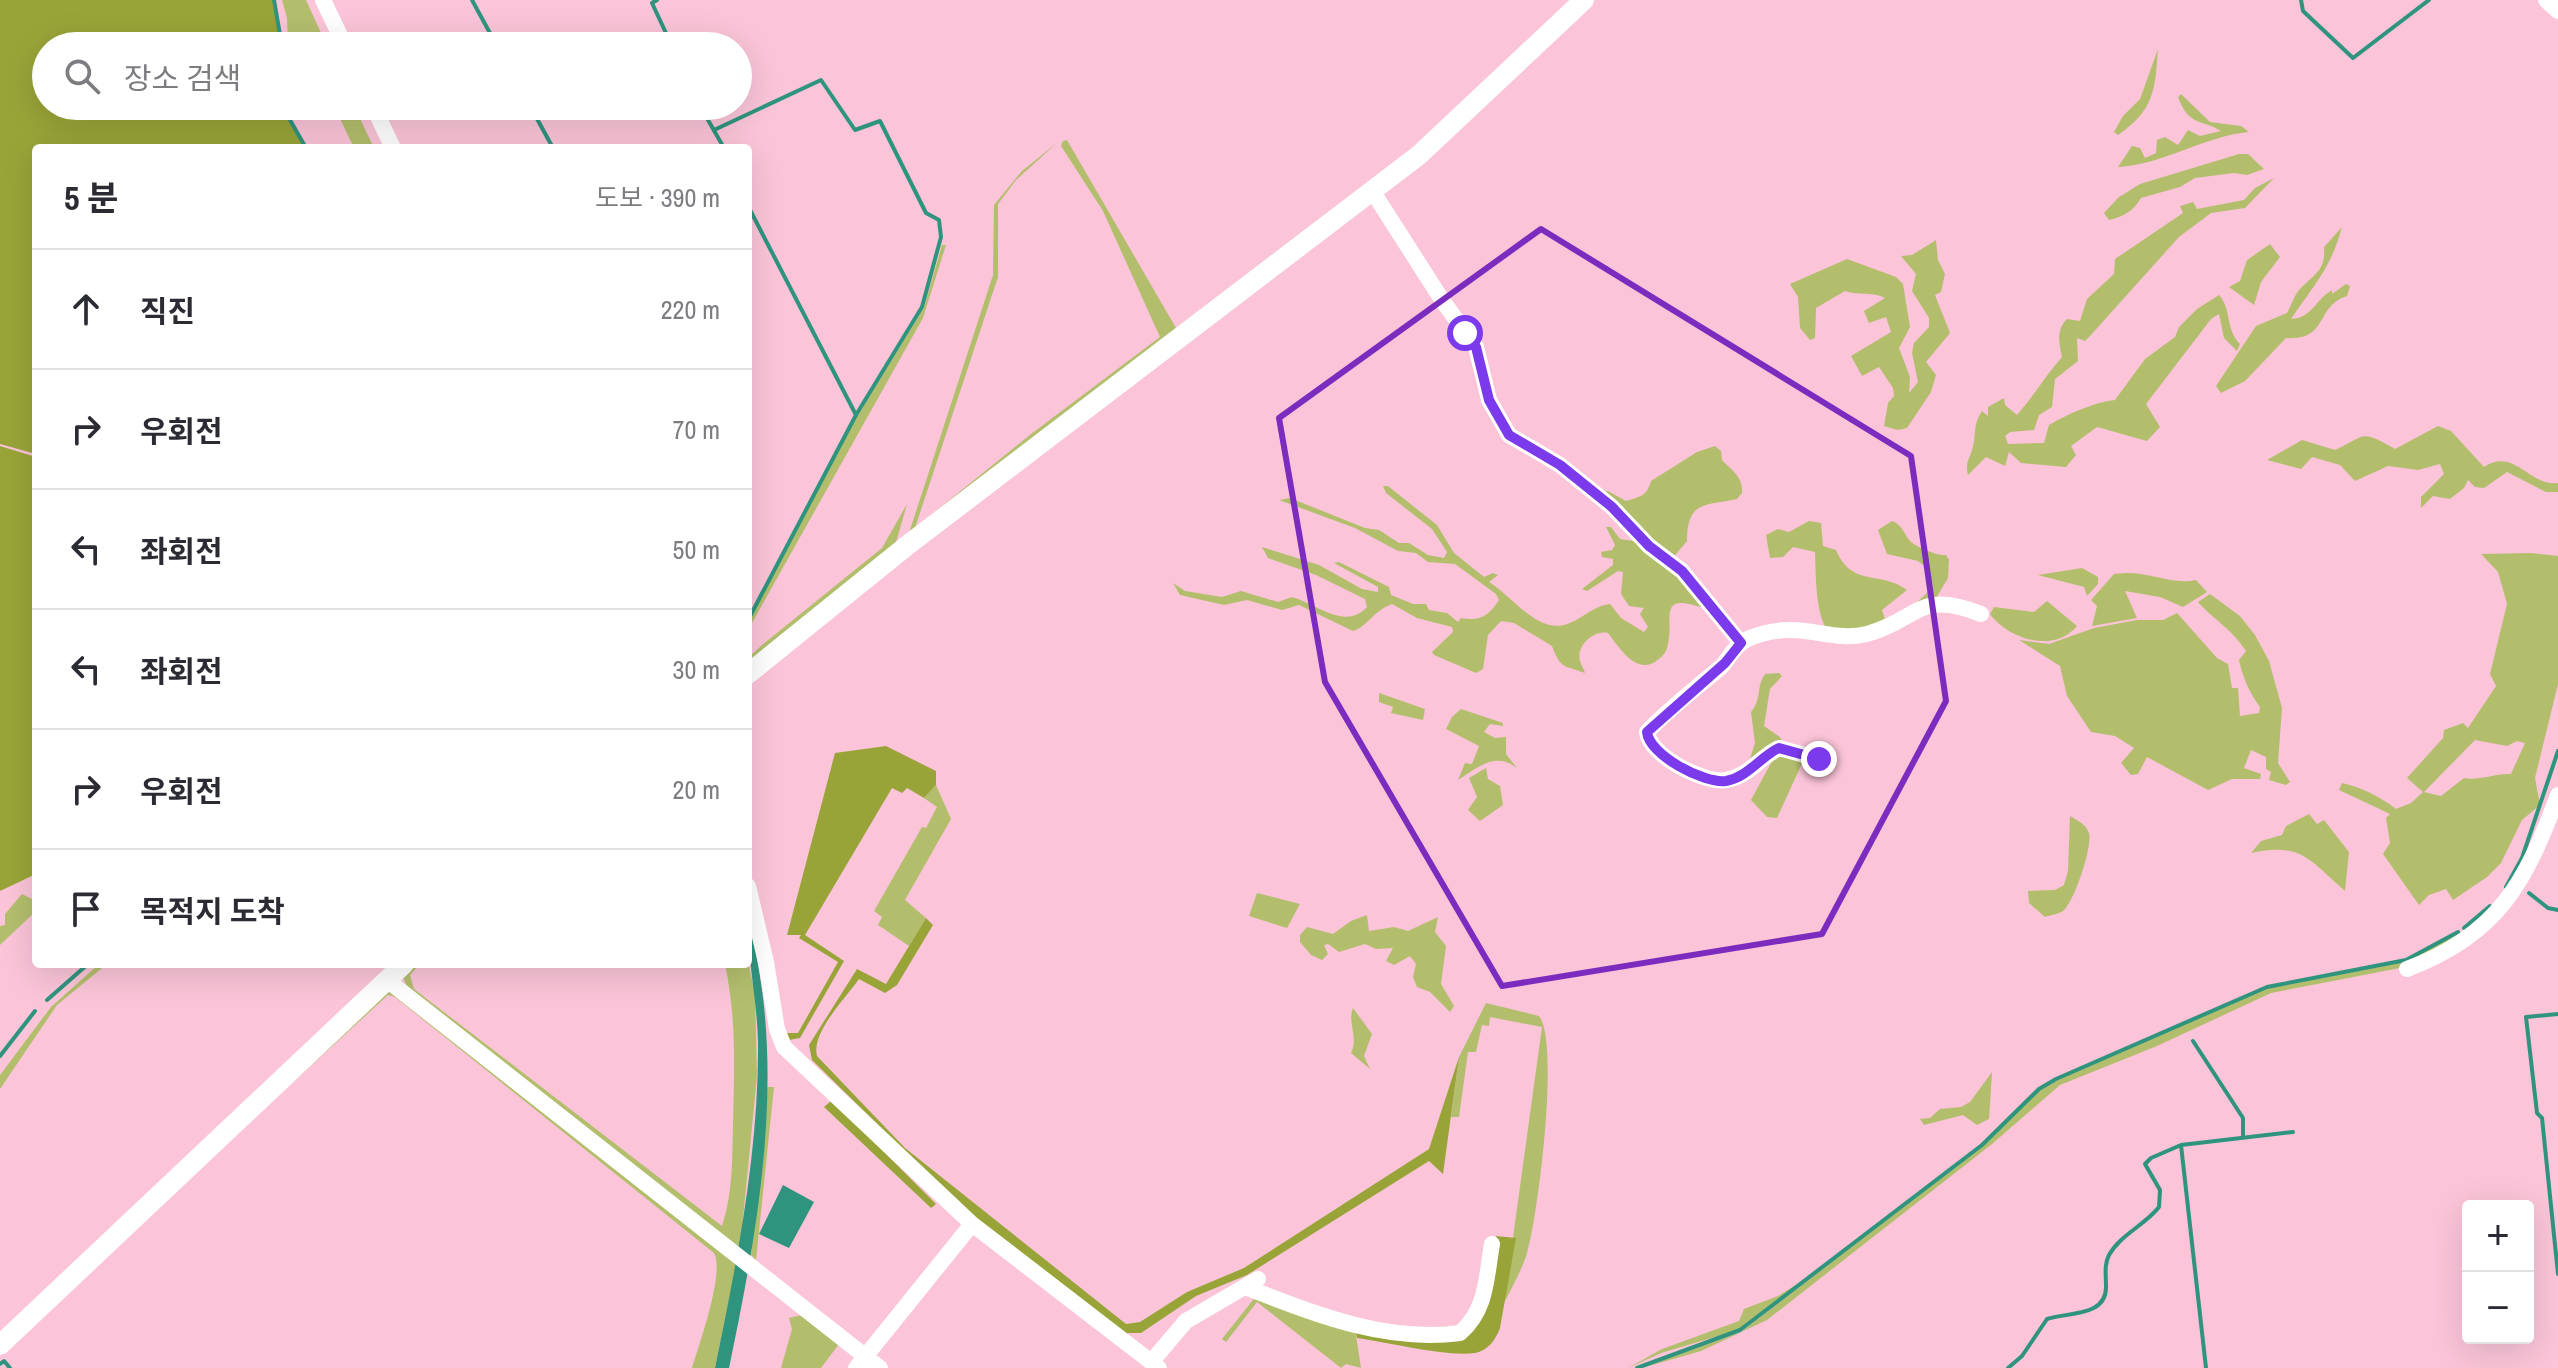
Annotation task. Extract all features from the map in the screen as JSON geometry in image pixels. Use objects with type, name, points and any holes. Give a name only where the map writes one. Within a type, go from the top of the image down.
[{"type":"street","points":[[323,0],[338,32]]},
{"type":"street","points":[[752,671],[909,544],[1373,192],[1458,122],[1584,0]]},
{"type":"street","points":[[2546,0],[2558,11]]},
{"type":"street","points":[[380,120],[391,144]]},
{"type":"street","points":[[1373,192],[1476,347],[1489,400],[1509,435],[1560,465],[1612,507],[1649,546],[1682,571],[1741,643]]},
{"type":"street","points":[[1819,759],[1779,748],[1743,775],[1724,781],[1679,765],[1655,751],[1648,742],[1647,732],[1725,663],[1741,643],[1762,634],[1788,630],[1858,636],[1877,632],[1918,608],[1937,603],[1957,605],[1981,614]]},
{"type":"street","points":[[2407,969],[2454,949],[2504,907],[2532,862],[2558,795]]},
{"type":"street","points":[[752,903],[777,1029],[784,1047],[972,1224],[1156,1365],[1186,1321],[1251,1283],[1355,1325],[1384,1331],[1460,1333],[1474,1321],[1482,1307],[1492,1244]]},
{"type":"street","points":[[0,1345],[400,968]]},
{"type":"street","points":[[387,980],[755,1270],[861,1362],[880,1368]]},
{"type":"street","points":[[861,1362],[972,1224]]},
{"type":"highlighted area","points":[[1541,229],[1911,456],[1946,701],[1822,934],[1502,986],[1325,682],[1279,418]]},
{"type":"shaded area","points":[[0,0],[273,0],[279,32],[32,32],[32,120],[288,120],[303,144],[32,144],[32,453],[0,444]]},
{"type":"shaded area","points":[[282,0],[306,0],[321,32],[288,32]]},
{"type":"shaded area","points":[[2158,49],[2154,88],[2146,108],[2118,135],[2114,132],[2123,116],[2140,99]]},
{"type":"shaded area","points":[[2181,94],[2210,122],[2241,126],[2249,132],[2216,139],[2151,161],[2118,167],[2132,146],[2140,148],[2145,158],[2156,153],[2157,140],[2165,137],[2178,145],[2188,130],[2200,136],[2221,131],[2191,118],[2182,107],[2178,97]]},
{"type":"shaded area","points":[[1481,95],[909,533],[993,275],[994,205],[1022,171],[1058,142],[1016,180],[998,204],[998,277],[915,528],[1031,434],[1160,337],[1103,211],[1061,146],[1063,141],[1067,140],[1176,328]]},
{"type":"shaded area","points":[[341,120],[361,120],[372,144],[352,144]]},
{"type":"shaded area","points":[[2239,154],[2248,154],[2264,169],[2247,175],[2234,173],[2195,178],[2180,187],[2141,198],[2131,210],[2118,217],[2109,220],[2104,213],[2119,197],[2140,184]]},
{"type":"shaded area","points":[[2274,178],[2245,208],[2211,213],[2179,237],[2085,341],[2077,338],[2078,361],[2055,379],[2052,407],[2039,415],[2034,430],[2010,432],[2005,436],[2008,444],[2044,443],[2049,425],[2081,409],[2115,400],[2145,359],[2175,337],[2179,327],[2197,309],[2219,295],[2226,306],[2232,332],[2240,344],[2237,351],[2224,338],[2219,314],[2211,319],[2146,404],[2160,427],[2147,441],[2097,427],[2071,446],[2076,455],[2066,467],[2021,463],[2009,452],[2005,466],[1986,457],[1968,475],[1967,464],[1982,411],[1988,416],[1988,407],[2004,398],[2005,405],[2017,415],[2062,357],[2059,337],[2064,323],[2067,319],[2080,321],[2087,299],[2114,274],[2115,259],[2183,213],[2180,206],[2193,202],[2197,209],[2244,200],[2255,188]]},
{"type":"shaded area","points":[[2342,227],[2327,265],[2291,319],[2309,312],[2326,294],[2332,290],[2332,294],[2346,284],[2350,286],[2347,296],[2330,307],[2316,329],[2300,337],[2286,338],[2245,381],[2221,393],[2216,386],[2256,326],[2287,313],[2297,292],[2321,267],[2324,247]]},
{"type":"shaded area","points":[[1936,240],[1938,260],[1945,274],[1941,292],[1935,295],[1950,333],[1926,362],[1936,375],[1931,392],[1907,428],[1898,430],[1884,426],[1888,403],[1894,396],[1893,388],[1879,367],[1862,376],[1851,356],[1891,332],[1886,317],[1869,323],[1864,311],[1885,298],[1845,291],[1816,308],[1815,338],[1810,340],[1800,328],[1798,297],[1790,284],[1847,259],[1896,277],[1903,284],[1910,327],[1899,348],[1910,377],[1909,393],[1918,382],[1912,353],[1914,343],[1929,327],[1929,318],[1912,291],[1916,274],[1901,256],[1912,255]]},
{"type":"shaded area","points":[[2270,244],[2280,257],[2261,282],[2254,305],[2229,287],[2240,281],[2247,260]]},
{"type":"shaded area","points":[[942,245],[946,245],[923,318],[752,623],[752,615],[857,417],[924,308]]},
{"type":"shaded area","points":[[2438,426],[2451,431],[2484,467],[2495,462],[2513,464],[2548,483],[2558,483],[2558,492],[2546,492],[2507,472],[2484,488],[2475,487],[2468,480],[2464,488],[2450,499],[2433,496],[2421,508],[2421,497],[2444,474],[2440,464],[2418,470],[2388,466],[2355,481],[2340,465],[2312,457],[2301,469],[2267,460],[2302,440],[2335,450],[2364,436],[2395,449]]},
{"type":"shaded area","points":[[0,446],[32,456],[32,876],[0,891]]},
{"type":"shaded area","points":[[1715,446],[1721,451],[1722,460],[1739,478],[1742,493],[1737,499],[1708,504],[1695,511],[1688,527],[1687,541],[1671,560],[1602,492],[1608,491],[1626,501],[1639,497],[1651,481],[1697,452]]},
{"type":"shaded area","points":[[1383,486],[1388,486],[1437,525],[1454,553],[1484,577],[1493,573],[1498,575],[1489,582],[1544,623],[1564,625],[1610,604],[1621,618],[1644,632],[1648,627],[1640,614],[1644,608],[1629,606],[1621,594],[1623,572],[1618,571],[1587,591],[1582,589],[1613,565],[1613,559],[1602,557],[1601,552],[1612,550],[1615,545],[1606,527],[1611,527],[1620,539],[1640,542],[1677,571],[1709,610],[1691,604],[1673,605],[1666,650],[1648,665],[1634,662],[1608,633],[1592,636],[1583,644],[1579,655],[1585,673],[1561,663],[1552,646],[1514,623],[1501,621],[1488,635],[1483,669],[1476,673],[1432,652],[1453,632],[1452,627],[1417,618],[1392,604],[1353,631],[1299,605],[1282,610],[1247,600],[1224,605],[1180,595],[1173,583],[1185,591],[1222,597],[1241,591],[1278,602],[1292,597],[1340,616],[1350,617],[1367,607],[1365,599],[1316,575],[1268,558],[1262,547],[1319,565],[1362,589],[1378,592],[1378,587],[1334,563],[1339,562],[1389,587],[1391,595],[1413,604],[1426,604],[1429,610],[1447,613],[1458,622],[1461,618],[1473,619],[1487,614],[1499,600],[1496,594],[1455,564],[1428,562],[1416,553],[1398,551],[1355,528],[1279,500],[1290,498],[1365,528],[1379,530],[1399,543],[1409,543],[1428,555],[1444,558],[1447,552],[1432,529],[1386,493]]},
{"type":"shaded area","points":[[907,504],[895,546],[752,665],[752,654],[762,645],[882,548]]},
{"type":"shaded area","points":[[1809,521],[1821,523],[1823,546],[1836,550],[1850,569],[1907,590],[1882,610],[1886,622],[1875,628],[1828,631],[1818,604],[1815,552],[1793,547],[1783,557],[1770,558],[1766,535],[1778,529],[1789,532]]},
{"type":"shaded area","points":[[1892,521],[1913,543],[1932,553],[1946,555],[1949,560],[1948,578],[1935,600],[1912,607],[1931,589],[1926,580],[1930,570],[1918,561],[1887,554],[1878,530]]},
{"type":"shaded area","points":[[2481,554],[2558,556],[2558,684],[2535,778],[2540,805],[2522,820],[2501,863],[2487,877],[2453,900],[2446,889],[2429,895],[2419,905],[2383,854],[2390,843],[2386,818],[2390,814],[2339,790],[2342,783],[2357,787],[2396,809],[2411,803],[2423,792],[2407,778],[2443,738],[2444,730],[2463,723],[2468,728],[2496,686],[2490,674],[2507,604],[2498,572]],"holes":[[[2475,740],[2507,746],[2517,741],[2525,743],[2511,774],[2464,778],[2441,796],[2424,792]]]},
{"type":"shaded area","points":[[2082,568],[2098,577],[2098,584],[2087,596],[2084,587],[2038,575]]},
{"type":"shaded area","points":[[2114,574],[2179,581],[2196,580],[2207,592],[2183,607],[2160,597],[2125,591],[2137,618],[2092,626],[2097,606],[2091,600]]},
{"type":"shaded area","points":[[2210,594],[2240,616],[2269,661],[2282,708],[2278,763],[2290,782],[2286,785],[2269,780],[2271,772],[2266,769],[2266,757],[2251,750],[2244,768],[2261,774],[2260,779],[2232,779],[2208,790],[2147,757],[2138,774],[2131,775],[2121,763],[2134,748],[2115,736],[2091,732],[2067,696],[2060,666],[2019,640],[2049,644],[2094,628],[2137,620],[2163,620],[2177,613],[2217,658],[2228,664],[2232,688],[2238,688],[2240,716],[2259,713],[2260,707],[2247,685],[2239,660],[2246,651],[2198,602]]},
{"type":"shaded area","points":[[2047,601],[2077,626],[2067,635],[2044,641],[2032,640],[2008,630],[1990,614],[1994,607],[2034,612]]},
{"type":"shaded area","points":[[1779,673],[1782,676],[1770,689],[1764,726],[1780,737],[1784,745],[1747,768],[1755,743],[1751,712],[1765,674]]},
{"type":"shaded area","points":[[1379,693],[1425,709],[1423,720],[1391,713],[1393,707],[1379,702]]},
{"type":"shaded area","points":[[1461,709],[1503,723],[1503,726],[1490,724],[1484,732],[1495,738],[1506,737],[1506,754],[1517,768],[1509,763],[1494,761],[1479,766],[1458,780],[1465,763],[1472,764],[1479,746],[1446,729]]},
{"type":"shaded area","points":[[886,746],[936,771],[936,785],[924,798],[907,788],[902,793],[892,788],[805,935],[844,961],[800,1038],[789,1040],[783,1033],[798,1033],[838,962],[799,938],[801,935],[787,935],[835,753]]},
{"type":"shaded area","points":[[1777,752],[1804,759],[1777,818],[1767,817],[1751,800]]},
{"type":"shaded area","points":[[1486,768],[1488,779],[1500,786],[1503,805],[1480,821],[1468,810],[1477,797],[1469,778]]},
{"type":"shaded area","points":[[936,785],[951,819],[905,900],[926,918],[909,946],[878,925],[882,917],[874,911],[922,827],[926,828],[937,807],[924,798]]},
{"type":"shaded area","points":[[2309,814],[2317,824],[2324,820],[2349,852],[2345,891],[2304,856],[2282,850],[2251,853],[2261,841],[2282,835],[2286,826]]},
{"type":"shaded area","points":[[2070,816],[2084,825],[2089,833],[2085,861],[2067,906],[2061,912],[2045,917],[2029,903],[2028,891],[2055,890],[2064,885],[2068,871]]},
{"type":"shaded area","points":[[1257,893],[1300,904],[1287,928],[1249,916]]},
{"type":"shaded area","points":[[22,894],[32,899],[32,915],[0,945],[0,926],[5,925],[5,914]]},
{"type":"shaded area","points":[[1367,915],[1369,931],[1394,927],[1408,931],[1438,917],[1435,932],[1446,946],[1441,984],[1454,1006],[1450,1012],[1430,992],[1417,987],[1413,977],[1416,964],[1410,956],[1394,965],[1386,961],[1393,948],[1376,949],[1365,944],[1339,952],[1328,944],[1324,945],[1328,954],[1322,960],[1311,955],[1300,942],[1300,935],[1307,927],[1333,934],[1351,921]]},
{"type":"shaded area","points":[[926,918],[933,925],[897,985],[885,993],[859,979],[824,1026],[817,1056],[905,1148],[1126,1324],[1140,1322],[1187,1292],[1244,1268],[1429,1149],[1459,1057],[1443,1174],[1429,1161],[1247,1275],[1196,1296],[1141,1333],[1126,1333],[973,1218],[812,1060],[809,1045],[857,969],[886,984]]},
{"type":"shaded area","points":[[2461,932],[2465,937],[2405,967],[2271,993],[2157,1046],[2060,1085],[1992,1144],[1767,1320],[1701,1351],[1642,1368],[1741,1332],[1983,1146],[2039,1091],[2060,1079],[2268,988],[2404,962]]},
{"type":"shaded area","points":[[752,939],[766,1031],[765,1144],[750,1258],[729,1368],[715,1368],[739,1247],[751,1165],[757,1083],[756,1012],[751,968]]},
{"type":"shaded area","points":[[95,968],[102,968],[57,1005],[0,1089],[0,1075],[51,1007]]},
{"type":"shaded area","points":[[408,968],[416,968],[410,975],[414,989],[722,1226],[731,1176],[734,1084],[726,968],[749,968],[755,993],[757,1076],[740,1249],[408,989],[402,975]]},
{"type":"shaded area","points":[[392,991],[737,1262],[715,1368],[692,1368],[714,1292],[714,1253],[395,997],[388,995],[291,1084],[379,993]]},
{"type":"shaded area","points":[[1486,1003],[1539,1016],[1545,1032],[1548,1059],[1545,1131],[1532,1234],[1522,1266],[1504,1303],[1542,1027],[1490,1017],[1489,1026],[1482,1025],[1476,1052],[1468,1052],[1459,1117],[1451,1117],[1459,1057]]},
{"type":"shaded area","points":[[1353,1008],[1372,1034],[1364,1056],[1370,1069],[1351,1053],[1354,1041]]},
{"type":"shaded area","points":[[1992,1072],[1989,1119],[1977,1125],[1963,1115],[1924,1125],[1920,1119],[1930,1118],[1940,1109],[1961,1107],[1970,1102]]},
{"type":"shaded area","points":[[765,1087],[774,1087],[756,1260],[751,1255]]},
{"type":"shaded area","points":[[832,1100],[936,1204],[931,1208],[824,1107]]},
{"type":"shaded area","points":[[783,1185],[814,1202],[789,1248],[759,1234]]},
{"type":"shaded area","points":[[1496,1236],[1516,1238],[1500,1328],[1488,1347],[1480,1352],[1463,1354],[1357,1338],[1355,1329],[1476,1326],[1485,1310]]},
{"type":"shaded area","points":[[1815,1273],[1738,1330],[1661,1353],[1628,1368],[1662,1349],[1739,1321],[1744,1309],[1778,1296]]},
{"type":"shaded area","points":[[1256,1296],[1355,1329],[1361,1368],[1346,1364],[1341,1368],[1257,1302],[1226,1342],[1222,1339]]},
{"type":"shaded area","points":[[802,1315],[839,1344],[821,1368],[781,1368],[792,1329],[789,1318]]},
{"type":"waterway","points":[[274,0],[280,32]]},
{"type":"waterway","points":[[472,0],[489,32]]},
{"type":"waterway","points":[[657,0],[652,3],[665,32]]},
{"type":"waterway","points":[[2301,0],[2303,11],[2353,58],[2429,0]]},
{"type":"waterway","points":[[752,112],[821,80],[855,130],[880,121],[926,213],[939,220],[941,237],[922,307],[856,415]]},
{"type":"waterway","points":[[290,120],[304,144]]},
{"type":"waterway","points":[[538,120],[551,144]]},
{"type":"waterway","points":[[708,120],[722,144]]},
{"type":"waterway","points":[[714,130],[735,120]]},
{"type":"waterway","points":[[752,214],[856,415],[752,612]]},
{"type":"waterway","points":[[2506,887],[2522,858],[2558,751]]},
{"type":"waterway","points":[[2529,893],[2548,908],[2558,910]]},
{"type":"waterway","points":[[2464,928],[2490,906]]},
{"type":"waterway","points":[[1637,1368],[1740,1330],[1982,1145],[2039,1089],[2056,1079],[2267,987],[2406,960],[2458,932]]},
{"type":"waterway","points":[[47,1000],[83,968]]},
{"type":"waterway","points":[[0,1056],[35,1011]]},
{"type":"waterway","points":[[2558,1014],[2526,1017],[2537,1113],[2542,1118],[2558,1274]]},
{"type":"waterway","points":[[2193,1041],[2243,1118],[2243,1135]]},
{"type":"waterway","points":[[2206,1368],[2181,1145],[2293,1132]]},
{"type":"waterway","points":[[2008,1368],[2022,1356],[2047,1319],[2085,1312],[2100,1303],[2105,1296],[2109,1255],[2119,1242],[2159,1207],[2160,1190],[2145,1164],[2151,1158],[2181,1145]]},
{"type":"waterway","points":[[0,1364],[4,1361],[10,1368]]},
{"type":"route","points":[[1465,333],[1476,347],[1489,400],[1509,435],[1560,465],[1612,507],[1649,546],[1682,571],[1741,643],[1725,663],[1647,732],[1648,742],[1655,751],[1703,776],[1724,781],[1743,775],[1766,754],[1779,748],[1819,759]]}]
